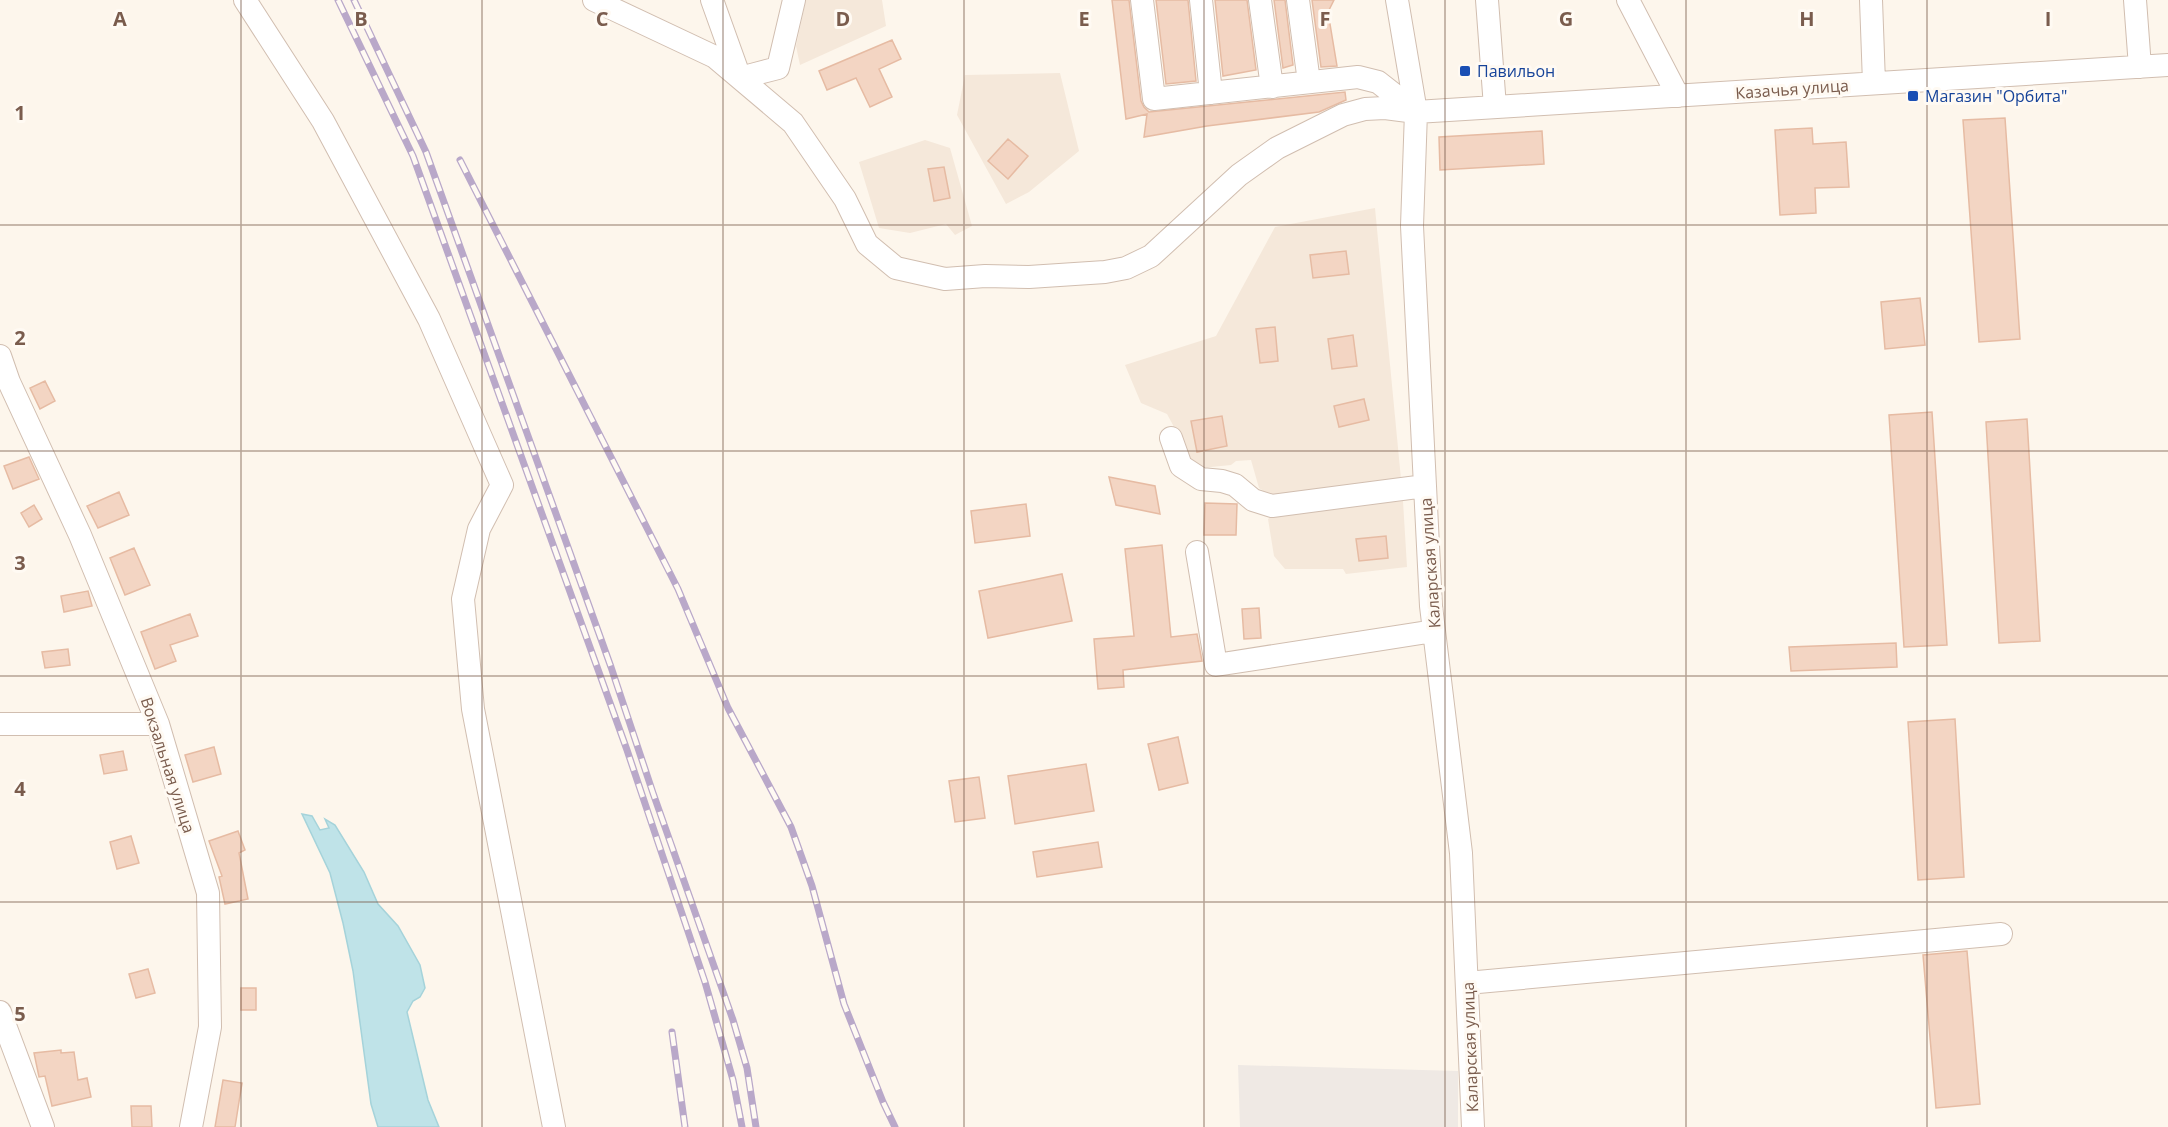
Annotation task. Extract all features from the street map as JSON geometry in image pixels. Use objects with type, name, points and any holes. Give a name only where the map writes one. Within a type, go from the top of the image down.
[{"type":"street","points":[[245,0],[323,121],[423,309],[502,485],[479,528],[463,599],[473,710],[554,1127]]},
{"type":"street","name":"Казачья улица","points":[[594,0],[715,57],[793,123],[845,200],[867,244],[896,268],[945,279],[985,276],[1029,277],[1105,272],[1126,268],[1151,256],[1239,175],[1277,148],[1354,112],[1385,108],[1416,112],[2168,65]]},
{"type":"street","points":[[712,0],[740,78],[778,68],[794,0]]},
{"type":"street","points":[[1142,0],[1154,99],[1358,77],[1378,82],[1416,112]]},
{"type":"street","points":[[1201,0],[1211,93]]},
{"type":"street","points":[[1260,0],[1272,87]]},
{"type":"street","points":[[1298,0],[1309,82]]},
{"type":"street","name":"Каларская улица","points":[[1397,0],[1416,112],[1412,226],[1425,486],[1434,631],[1461,853],[1473,1127]]},
{"type":"street","points":[[1487,0],[1495,107]]},
{"type":"street","points":[[1628,0],[1678,96]]},
{"type":"street","points":[[1871,0],[1875,84]]},
{"type":"street","points":[[2135,0],[2140,67]]},
{"type":"street","name":"Вокзальная улица","points":[[0,356],[9,382],[80,535],[158,724],[208,893],[210,1027],[191,1127]]},
{"type":"street","points":[[1171,438],[1181,466],[1202,479],[1235,485],[1253,500],[1272,506],[1425,486]]},
{"type":"street","points":[[1197,552],[1215,664],[1434,631]]},
{"type":"street","points":[[0,724],[158,724]]},
{"type":"street","points":[[1467,983],[2001,934]]},
{"type":"street","points":[[0,1012],[43,1127]]},
{"type":"shaded area","points":[[806,0],[882,0],[886,26],[800,65],[796,46]]},
{"type":"shaded area","points":[[1060,73],[1079,151],[1029,192],[1006,204],[957,115],[965,75]]},
{"type":"shaded area","points":[[925,140],[950,148],[972,226],[955,235],[946,224],[910,233],[879,228],[859,162]]},
{"type":"shaded area","points":[[1375,208],[1401,479],[1276,499],[1259,488],[1251,460],[1201,468],[1194,464],[1167,414],[1141,403],[1125,365],[1216,336],[1275,227]]},
{"type":"shaded area","points":[[1403,501],[1407,567],[1346,574],[1343,569],[1285,569],[1274,556],[1268,519],[1277,512]]},
{"type":"shaded area","points":[[1238,1065],[1458,1071],[1458,1127],[1240,1127]]},
{"type":"water","points":[[302,814],[312,816],[320,830],[329,828],[325,819],[335,825],[364,872],[378,904],[398,926],[420,965],[425,988],[407,1012],[428,1100],[439,1127],[378,1127],[371,1104],[353,971],[343,923],[330,873]]},
{"type":"building","points":[[1112,0],[1129,0],[1141,101],[1149,112],[1345,92],[1346,100],[1319,112],[1207,126],[1144,137],[1147,114],[1126,119]]},
{"type":"building","points":[[1156,0],[1188,0],[1196,81],[1166,84]]},
{"type":"building","points":[[1215,0],[1247,0],[1256,70],[1223,76]]},
{"type":"building","points":[[1274,0],[1285,0],[1293,65],[1283,68]]},
{"type":"building","points":[[1312,0],[1334,0],[1328,12],[1337,66],[1321,67]]},
{"type":"building","points":[[892,40],[901,59],[879,69],[892,97],[870,107],[856,78],[827,90],[819,71]]},
{"type":"building","points":[[2005,118],[2020,339],[1979,342],[1963,120]]},
{"type":"building","points":[[1812,128],[1813,144],[1846,142],[1849,187],[1815,188],[1816,213],[1780,215],[1775,130]]},
{"type":"building","points":[[1542,131],[1544,164],[1440,170],[1439,137]]},
{"type":"building","points":[[1008,139],[1028,156],[1008,179],[988,161]]},
{"type":"building","points":[[944,167],[950,198],[934,201],[928,169]]},
{"type":"building","points":[[1346,251],[1349,274],[1313,278],[1310,255]]},
{"type":"building","points":[[1920,298],[1925,345],[1885,349],[1881,302]]},
{"type":"building","points":[[1275,327],[1278,361],[1260,363],[1256,329]]},
{"type":"building","points":[[1353,335],[1357,366],[1332,369],[1328,339]]},
{"type":"building","points":[[45,381],[55,401],[40,409],[30,388]]},
{"type":"building","points":[[1364,399],[1369,420],[1339,427],[1334,406]]},
{"type":"building","points":[[1932,412],[1947,645],[1904,647],[1889,415]]},
{"type":"building","points":[[1222,416],[1227,446],[1197,452],[1191,421]]},
{"type":"building","points":[[2027,419],[2040,641],[1999,643],[1986,422]]},
{"type":"building","points":[[29,457],[39,479],[13,489],[4,466]]},
{"type":"building","points":[[1109,477],[1155,486],[1160,514],[1116,505]]},
{"type":"building","points":[[119,492],[129,515],[98,528],[87,506]]},
{"type":"building","points":[[1205,503],[1237,504],[1236,535],[1204,535]]},
{"type":"building","points":[[1026,504],[1030,536],[975,543],[971,511]]},
{"type":"building","points":[[34,505],[42,519],[29,527],[21,513]]},
{"type":"building","points":[[1386,536],[1388,558],[1359,561],[1356,539]]},
{"type":"building","points":[[1162,545],[1171,637],[1197,634],[1202,661],[1123,670],[1124,687],[1098,689],[1094,639],[1134,636],[1125,549]]},
{"type":"building","points":[[134,548],[150,585],[125,595],[110,558]]},
{"type":"building","points":[[1062,574],[1072,621],[988,638],[979,591]]},
{"type":"building","points":[[88,591],[92,606],[64,612],[61,596]]},
{"type":"building","points":[[1259,608],[1261,638],[1244,639],[1242,609]]},
{"type":"building","points":[[190,614],[198,636],[170,645],[176,661],[155,669],[141,632]]},
{"type":"building","points":[[1896,643],[1897,667],[1791,671],[1789,647]]},
{"type":"building","points":[[68,649],[70,665],[45,668],[42,652]]},
{"type":"building","points":[[1955,719],[1964,877],[1918,880],[1908,722]]},
{"type":"building","points":[[1178,737],[1188,783],[1159,790],[1148,744]]},
{"type":"building","points":[[214,747],[221,774],[193,782],[185,755]]},
{"type":"building","points":[[123,751],[127,770],[104,774],[100,755]]},
{"type":"building","points":[[1086,764],[1094,811],[1015,824],[1008,776]]},
{"type":"building","points":[[979,777],[985,818],[955,822],[949,781]]},
{"type":"building","points":[[238,831],[245,850],[239,853],[248,899],[225,904],[219,877],[222,876],[209,841]]},
{"type":"building","points":[[131,836],[139,863],[117,869],[110,842]]},
{"type":"building","points":[[1098,842],[1102,867],[1037,877],[1033,852]]},
{"type":"building","points":[[1967,951],[1980,1104],[1936,1108],[1923,955]]},
{"type":"building","points":[[148,969],[155,993],[136,998],[129,974]]},
{"type":"building","points":[[241,988],[256,988],[256,1010],[241,1010]]},
{"type":"building","points":[[61,1050],[61,1053],[74,1052],[78,1080],[87,1078],[91,1097],[52,1106],[45,1076],[39,1077],[34,1053]]},
{"type":"building","points":[[223,1080],[242,1083],[235,1127],[215,1127]]},
{"type":"building","points":[[131,1106],[151,1106],[152,1127],[132,1127]]},
{"type":"railway","points":[[338,0],[413,156],[627,750],[705,982],[733,1080],[742,1127]]},
{"type":"railway","points":[[354,0],[426,152],[611,667],[733,1020],[747,1068],[756,1127]]},
{"type":"railway","points":[[460,160],[678,589],[728,708],[791,827],[812,886],[844,1004],[895,1127]]},
{"type":"railway","points":[[672,1032],[685,1127]]},
{"type":"place","name":"Павильон","points":[[1465,71]]},
{"type":"place","name":"Магазин \"Орбита\"","points":[[1913,96]]}]
